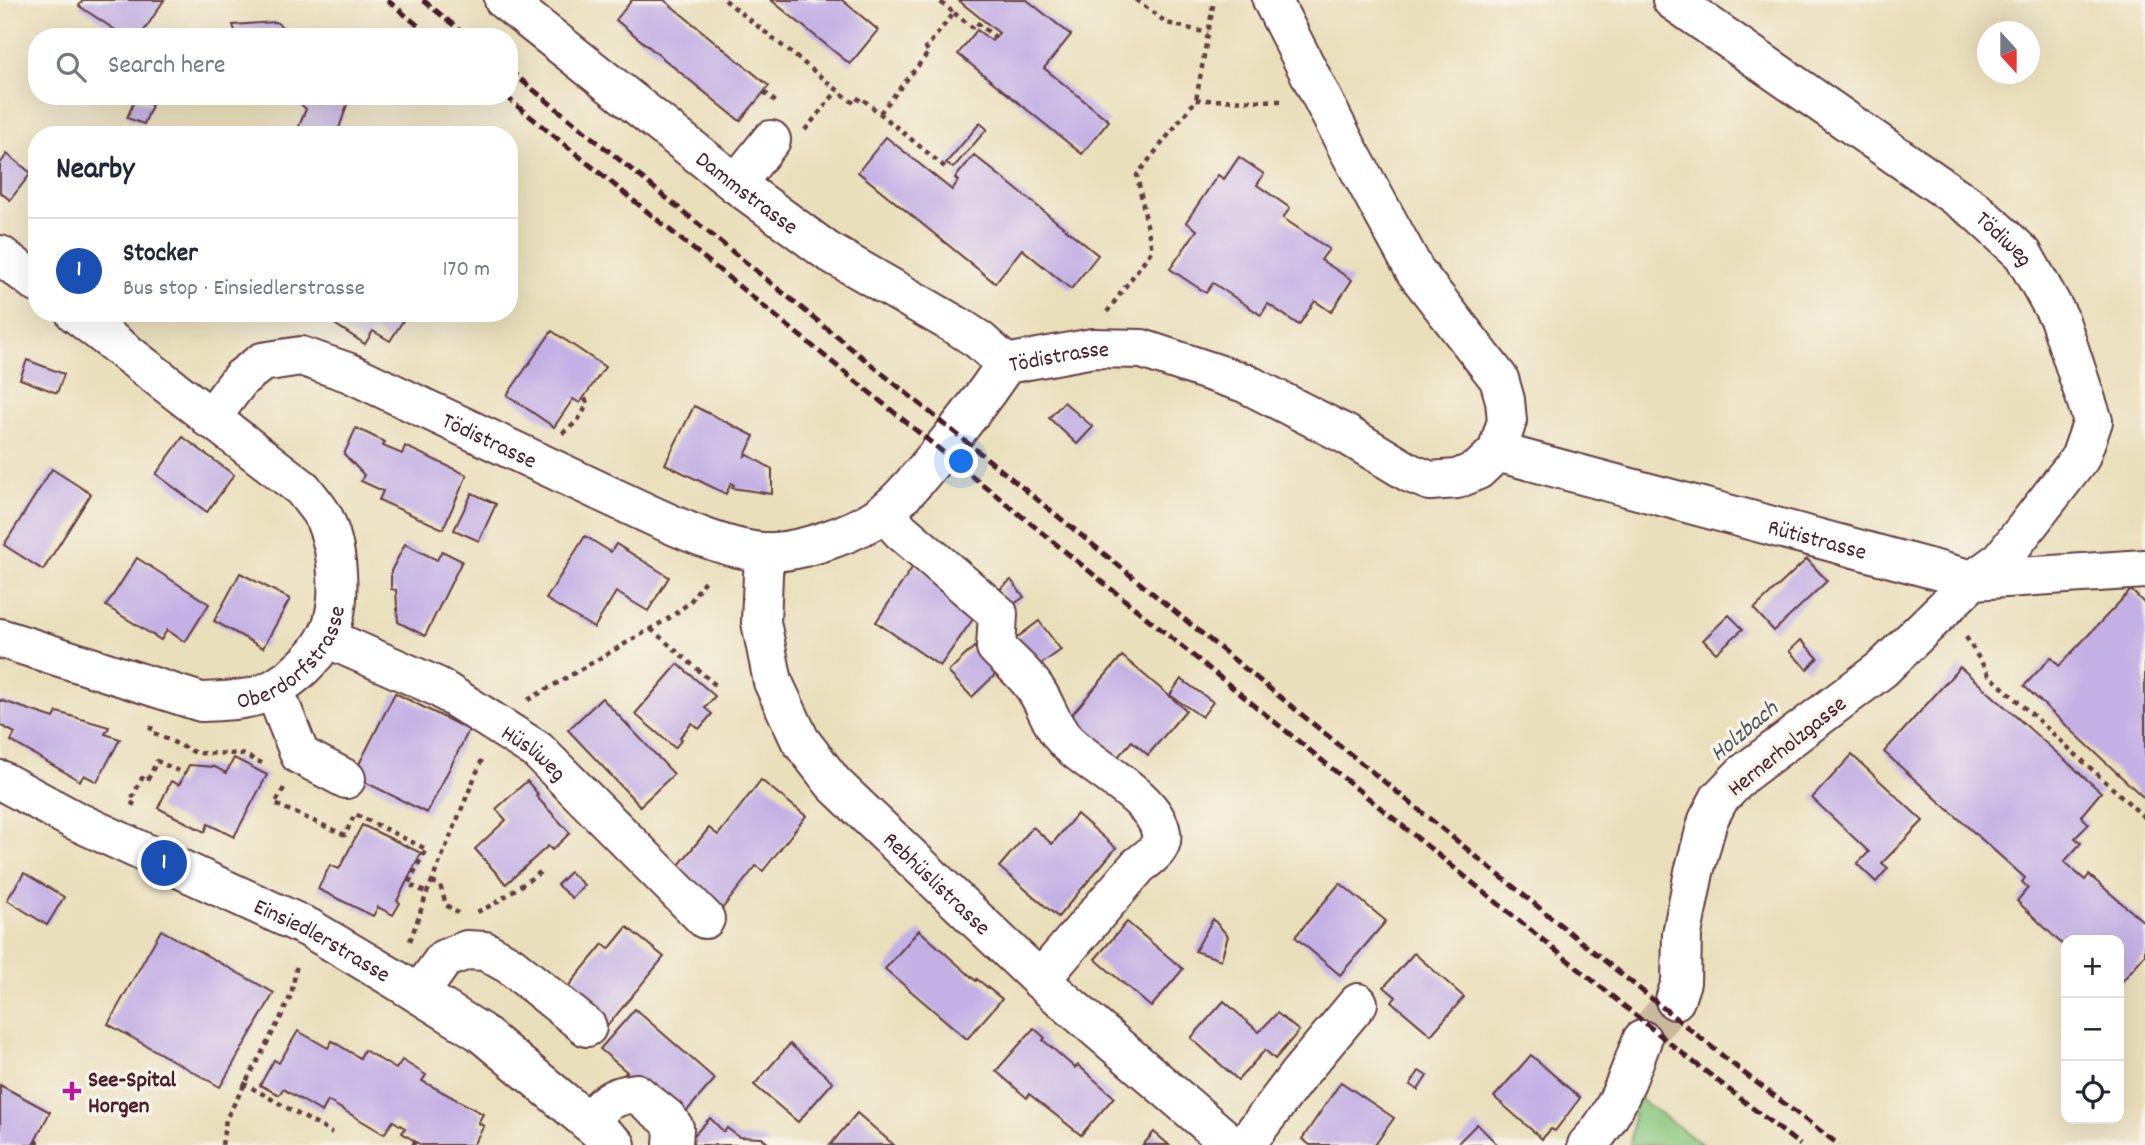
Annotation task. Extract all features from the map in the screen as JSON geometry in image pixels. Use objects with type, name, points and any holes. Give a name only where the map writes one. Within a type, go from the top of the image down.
[{"type":"street","name":"Dammstrasse","points":[[504,0],[736,184],[827,251],[979,340],[1006,364]]},
{"type":"street","points":[[1272,0],[1415,271],[1499,379],[1507,421],[1497,452]]},
{"type":"street","name":"Tödiweg","points":[[1672,0],[1975,210],[2024,254],[2059,318],[2093,421],[2080,458],[2001,560],[1962,590]]},
{"type":"street","points":[[736,184],[771,140]]},
{"type":"street","points":[[0,255],[28,277]]},
{"type":"street","name":"Oberdorfstrasse","points":[[0,638],[201,702],[235,701],[274,689],[311,659],[327,638],[338,597],[336,555],[324,519],[303,489],[86,322]]},
{"type":"street","name":"Tödistrasse","points":[[210,419],[241,378],[262,362],[300,356],[350,373],[656,517],[739,549],[764,552],[817,544],[884,512],[908,491],[972,415],[1006,364],[1093,348],[1142,349],[1245,383],[1347,435],[1410,473],[1430,481],[1457,479],[1478,470],[1497,452]]},
{"type":"street","name":"Rütistrasse","points":[[1497,452],[1962,590],[2145,569]]},
{"type":"street","points":[[884,512],[901,531],[998,614],[996,646],[1035,689],[1065,740],[1146,806],[1161,834],[1161,845],[1154,854],[1138,866],[1040,980]]},
{"type":"street","name":"Rebhüslistrasse","points":[[764,552],[761,622],[774,682],[800,740],[834,784],[1040,980],[1232,1145]]},
{"type":"street","name":"Hernerholzgasse","points":[[1675,1000],[1681,982],[1682,934],[1694,872],[1708,820],[1719,799],[1743,774],[1882,669],[1962,590]]},
{"type":"street","name":"Hüsliweg","points":[[327,638],[438,687],[537,750],[705,919]]},
{"type":"street","points":[[274,689],[300,755],[346,779]]},
{"type":"street","name":"Einsiedlerstrasse","points":[[0,780],[74,820],[309,928],[480,1032],[602,1133]]},
{"type":"street","points":[[419,994],[444,960],[467,950],[485,951],[510,965],[587,1027]]},
{"type":"street","points":[[1245,1145],[1298,1075],[1358,1003]]},
{"type":"street","points":[[1587,1145],[1599,1133],[1617,1104],[1643,1040]]},
{"type":"street","points":[[602,1133],[607,1101],[624,1094],[636,1093],[667,1118],[674,1128],[673,1145]]},
{"type":"path","points":[[725,0],[855,104],[860,97],[946,168]]},
{"type":"path","points":[[938,0],[972,27],[976,22],[995,37]]},
{"type":"path","points":[[1136,0],[1167,23],[1208,33]]},
{"type":"path","points":[[1101,320],[1152,250],[1137,175],[1196,100],[1214,0]]},
{"type":"path","points":[[880,113],[929,52],[926,48],[954,13]]},
{"type":"path","points":[[1196,100],[1324,101]]},
{"type":"path","points":[[550,439],[573,426],[586,409],[584,396]]},
{"type":"path","points":[[671,617],[691,602],[700,591],[706,576]]},
{"type":"path","points":[[1962,590],[1964,633],[1989,676],[2145,818]]},
{"type":"path","points":[[651,629],[719,688]]},
{"type":"path","points":[[155,716],[150,731],[185,749],[242,754],[268,766]]},
{"type":"path","points":[[144,809],[130,802],[142,778],[147,781],[157,761],[185,774]]},
{"type":"path","points":[[286,784],[275,804],[345,835],[355,814],[426,849],[407,884],[427,893]]},
{"type":"path","points":[[432,882],[440,886],[446,905],[458,914],[468,914],[494,904],[542,871]]},
{"type":"path","points":[[222,1145],[226,1119],[291,995],[309,928]]},
{"type":"path","points":[[243,1083],[332,1133]]},
{"type":"path","points":[[35,1141],[41,1145]]},
{"type":"green space","points":[[1636,1096],[1703,1145],[1630,1145]]},
{"type":"building","points":[[83,0],[164,0],[146,28],[112,28],[79,6]]},
{"type":"building","points":[[632,0],[664,0],[769,86],[740,121],[616,20]]},
{"type":"building","points":[[771,0],[842,0],[878,30],[850,64]]},
{"type":"building","points":[[958,0],[1027,0],[1071,35],[1044,68],[1109,121],[1082,154],[958,54],[977,30],[992,41],[999,33]]},
{"type":"building","points":[[276,22],[284,28],[234,28],[233,25]]},
{"type":"building","points":[[132,105],[152,105],[144,124],[127,118]]},
{"type":"building","points":[[302,105],[347,105],[340,126],[299,126],[306,109]]},
{"type":"building","points":[[980,123],[987,129],[953,168],[946,163]]},
{"type":"building","points":[[886,137],[952,190],[958,181],[955,178],[974,155],[1098,255],[1071,289],[1022,249],[995,283],[858,172]]},
{"type":"building","points":[[7,154],[28,171],[28,177],[10,200],[0,192],[0,164]]},
{"type":"building","points":[[1239,157],[1264,174],[1257,185],[1290,208],[1283,218],[1329,249],[1321,260],[1352,280],[1331,312],[1315,301],[1299,325],[1268,304],[1261,315],[1213,283],[1206,293],[1170,269],[1197,230],[1186,222],[1218,175],[1224,179]]},
{"type":"building","points":[[332,322],[402,322],[390,341],[373,331],[365,344]]},
{"type":"building","points":[[552,331],[605,367],[580,403],[573,399],[554,427],[507,395]]},
{"type":"building","points":[[27,360],[64,374],[57,393],[20,379]]},
{"type":"building","points":[[1064,402],[1093,427],[1077,444],[1049,418]]},
{"type":"building","points":[[694,406],[754,436],[745,456],[748,455],[772,469],[772,494],[732,488],[734,485],[731,483],[726,494],[665,464]]},
{"type":"building","points":[[356,428],[385,442],[383,446],[402,454],[405,446],[467,475],[443,529],[379,500],[383,491],[361,481],[364,475],[344,454]]},
{"type":"building","points":[[183,437],[234,475],[207,512],[156,474]]},
{"type":"building","points":[[52,469],[91,494],[43,570],[4,545]]},
{"type":"building","points":[[472,493],[496,504],[479,541],[454,530]]},
{"type":"building","points":[[585,536],[611,552],[616,544],[669,577],[648,611],[616,592],[594,628],[546,599]]},
{"type":"building","points":[[405,544],[437,560],[442,551],[462,561],[425,636],[398,622],[396,590],[391,589],[391,571]]},
{"type":"building","points":[[137,558],[209,604],[185,642],[167,630],[161,640],[106,606]]},
{"type":"building","points":[[1807,559],[1827,581],[1774,631],[1754,609]]},
{"type":"building","points":[[914,565],[980,609],[940,666],[876,622]]},
{"type":"building","points":[[240,573],[290,599],[263,648],[214,621]]},
{"type":"building","points":[[1011,580],[1024,597],[1011,606],[999,590]]},
{"type":"building","points":[[2131,590],[2145,604],[2145,799],[2024,686],[2051,657],[2059,666]]},
{"type":"building","points":[[1729,615],[1743,629],[1716,653],[1703,640]]},
{"type":"building","points":[[1039,621],[1061,650],[1031,671],[1010,643]]},
{"type":"building","points":[[1801,640],[1818,658],[1807,669],[1789,651]]},
{"type":"building","points":[[974,647],[998,672],[972,697],[948,672]]},
{"type":"building","points":[[1122,656],[1186,710],[1148,755],[1132,741],[1116,759],[1068,719]]},
{"type":"building","points":[[678,664],[715,696],[705,708],[712,714],[699,729],[692,723],[675,748],[635,714]]},
{"type":"building","points":[[1960,667],[2101,792],[2081,816],[2089,824],[2075,838],[2081,843],[2064,862],[2085,880],[2089,875],[2145,923],[2145,955],[2124,979],[2124,935],[2061,935],[2061,943],[2017,901],[2028,888],[2022,882],[2025,878],[1884,752]]},
{"type":"building","points":[[1181,679],[1213,702],[1202,717],[1170,695]]},
{"type":"building","points":[[395,693],[469,730],[427,813],[353,776]]},
{"type":"building","points":[[602,698],[674,774],[640,806],[568,730]]},
{"type":"building","points":[[0,700],[54,718],[57,712],[109,727],[105,734],[120,739],[97,782],[84,775],[80,781],[11,741],[15,733],[0,725]]},
{"type":"building","points":[[1852,755],[1923,821],[1882,863],[1888,868],[1876,882],[1857,864],[1869,852],[1812,798]]},
{"type":"building","points":[[234,758],[267,775],[234,837],[208,824],[205,832],[158,808],[171,781],[179,785],[189,765],[215,767],[226,773]]},
{"type":"building","points":[[761,780],[806,816],[763,871],[756,866],[717,915],[670,876],[709,828],[718,835]]},
{"type":"building","points":[[527,781],[538,794],[536,796],[570,833],[552,850],[548,846],[506,884],[475,849],[506,820],[496,809]]},
{"type":"building","points":[[1077,814],[1116,848],[1058,917],[999,867],[1033,827],[1052,844]]},
{"type":"building","points":[[362,825],[421,853],[397,901],[400,903],[393,915],[378,907],[373,916],[318,889],[330,865],[339,869]]},
{"type":"building","points":[[570,872],[584,885],[572,898],[557,885]]},
{"type":"building","points":[[24,873],[64,897],[47,925],[7,900]]},
{"type":"building","points":[[1340,883],[1386,921],[1340,975],[1295,937]]},
{"type":"building","points":[[1213,919],[1228,936],[1221,960],[1195,951]]},
{"type":"building","points":[[1127,922],[1183,969],[1151,1007],[1095,959]]},
{"type":"building","points":[[627,927],[664,957],[604,1030],[561,995],[603,944],[609,949]]},
{"type":"building","points":[[161,930],[274,993],[220,1087],[108,1024]]},
{"type":"building","points":[[919,930],[976,981],[977,979],[1002,999],[967,1039],[885,969]]},
{"type":"building","points":[[1414,953],[1464,997],[1431,1035],[1392,1002],[1396,997],[1384,987]]},
{"type":"building","points":[[1224,1001],[1259,1032],[1277,1013],[1299,1031],[1275,1059],[1265,1050],[1238,1080],[1191,1038]]},
{"type":"building","points":[[635,1009],[715,1079],[676,1123],[622,1076],[627,1072],[600,1049]]},
{"type":"building","points":[[1034,1028],[1045,1038],[1043,1040],[1075,1068],[1078,1065],[1114,1097],[1081,1135],[1029,1094],[1027,1098],[996,1071]]},
{"type":"building","points":[[298,1031],[328,1048],[332,1041],[360,1058],[364,1050],[396,1069],[402,1060],[426,1075],[422,1081],[483,1114],[478,1123],[484,1126],[473,1145],[421,1145],[402,1133],[405,1128],[393,1121],[384,1134],[328,1101],[322,1112],[283,1089],[279,1095],[260,1085],[274,1060],[279,1063]]},
{"type":"building","points":[[790,1044],[833,1082],[798,1122],[754,1085]]},
{"type":"building","points":[[1531,1055],[1580,1098],[1555,1131],[1551,1129],[1542,1139],[1494,1097]]},
{"type":"building","points":[[1419,1071],[1427,1076],[1418,1090],[1410,1085]]},
{"type":"building","points":[[1341,1082],[1394,1118],[1375,1145],[1310,1145],[1302,1139]]},
{"type":"building","points":[[0,1085],[50,1112],[33,1145],[0,1145]]},
{"type":"building","points":[[857,1113],[894,1145],[830,1145]]},
{"type":"building","points":[[710,1118],[724,1132],[727,1128],[739,1137],[762,1138],[770,1145],[685,1145]]},
{"type":"building","points":[[1477,1124],[1498,1145],[1456,1145]]},
{"type":"building","points":[[1154,1132],[1169,1145],[1143,1145]]},
{"type":"tunnel","points":[[1642,1040],[1675,1000]]},
{"type":"railway","points":[[387,0],[421,28]]},
{"type":"railway","points":[[423,0],[457,28]]},
{"type":"railway","points":[[518,77],[1574,936],[1744,1073],[1839,1145]]},
{"type":"railway","points":[[516,105],[1677,1049],[1800,1145]]},
{"type":"place","name":"Stocker","points":[[164,863]]},
{"type":"place","name":"See-Spital Horgen","points":[[72,1091]]},
{"type":"water label","name":"Holzbach","points":[[1743,730]]}]
